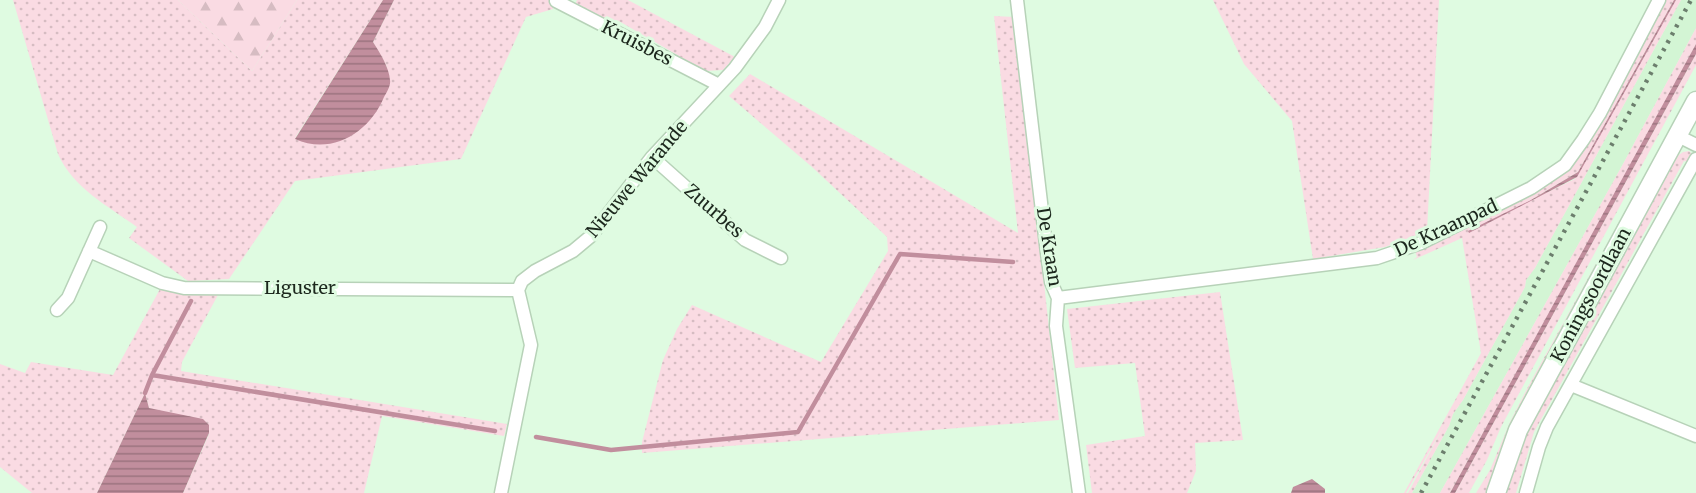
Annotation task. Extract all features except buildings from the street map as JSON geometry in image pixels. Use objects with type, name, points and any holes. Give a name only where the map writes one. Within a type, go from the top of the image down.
[{"type":"street","name":"Nieuwe Warande","points":[[518,290],[522,281],[535,271],[573,251],[591,236],[652,157],[750,49],[779,0]]},
{"type":"street","name":"De Kraan","points":[[1017,0],[1051,282],[1058,298],[1056,326],[1079,493]]},
{"type":"street","name":"De Kraanpad","points":[[1058,298],[1377,258],[1421,243],[1531,188],[1565,165],[1600,112],[1659,0]]},
{"type":"street","name":"Kruisbes","points":[[556,1],[719,85]]},
{"type":"street","name":"Koningsoordlaan","points":[[1496,493],[1518,430],[1696,101]]},
{"type":"street","points":[[1678,136],[1696,145]]},
{"type":"street","name":"Zuurbes","points":[[652,157],[746,240],[781,258]]},
{"type":"street","name":"Koningsoordlaan","points":[[1526,493],[1547,428],[1696,159]]},
{"type":"street","points":[[57,310],[68,298],[99,227]]},
{"type":"street","name":"Liguster","points":[[89,251],[162,283],[184,288],[518,290]]},
{"type":"street","points":[[501,493],[531,345],[518,290]]},
{"type":"street","points":[[1571,385],[1696,436]]},
{"type":"shaded area","points":[[383,0],[394,0],[373,42],[386,65],[390,82],[378,110],[369,121],[348,138],[323,145],[309,144],[295,139]]},
{"type":"shaded area","points":[[1676,0],[1577,177],[1469,233],[1468,231],[1531,200],[1578,172]]},
{"type":"shaded area","points":[[1681,0],[1696,0],[1696,28],[1623,164],[1440,493],[1412,493],[1449,426],[1453,414],[1525,287],[1526,280],[1535,268]]},
{"type":"shaded area","points":[[1696,44],[1696,54],[1455,493],[1450,493]]},
{"type":"shaded area","points":[[145,393],[149,408],[203,419],[209,425],[209,433],[183,493],[97,493]]},
{"type":"shaded area","points":[[1312,479],[1325,489],[1325,493],[1291,493],[1293,487]]},
{"type":"green space","points":[[13,0],[178,0],[252,71],[297,0],[383,0],[295,138],[387,67],[373,42],[394,0],[556,0],[553,9],[526,17],[461,159],[295,181],[229,279],[188,281],[129,238],[137,227],[82,187],[65,166],[58,154]]},
{"type":"green space","points":[[178,0],[297,0],[252,71]]},
{"type":"green space","points":[[577,0],[628,0],[735,57],[723,70],[705,71],[617,20],[608,21],[575,5]]},
{"type":"green space","points":[[1213,0],[1439,0],[1427,231],[1385,247],[1313,259],[1292,121],[1244,64]]},
{"type":"green space","points":[[1665,0],[1674,0],[1578,172],[1531,200],[1469,230],[1575,179],[1672,6],[1676,0],[1681,0],[1535,268],[1526,280],[1525,287],[1453,414],[1449,426],[1412,493],[1408,493],[1445,424],[1404,493],[1481,353],[1462,238],[1413,260],[1417,257],[1415,251],[1560,175]]},
{"type":"green space","points":[[994,16],[1015,17],[1059,420],[642,453],[642,442],[663,360],[677,329],[692,305],[821,362],[888,251],[887,237],[812,167],[729,96],[750,74],[1018,233]]},
{"type":"green space","points":[[1696,28],[1696,44],[1667,99],[1450,493],[1440,493],[1623,164]]},
{"type":"green space","points":[[1696,54],[1696,65],[1501,427],[1469,493],[1455,493]]},
{"type":"green space","points":[[1667,135],[1512,426],[1488,493],[1476,493],[1490,470],[1510,422],[1529,385]]},
{"type":"green space","points":[[1689,151],[1692,154],[1688,162],[1684,161],[1534,432],[1516,493],[1505,493],[1529,427],[1676,157]]},
{"type":"green space","points":[[160,289],[188,293],[219,293],[182,362],[181,371],[507,424],[504,436],[382,416],[364,493],[183,493],[209,434],[149,408],[145,393],[97,493],[32,493],[0,467],[0,364],[25,373],[31,362],[113,375]]},
{"type":"green space","points":[[1220,292],[1243,440],[1195,443],[1196,471],[1187,493],[1092,493],[1086,445],[1145,436],[1135,363],[1075,368],[1067,309]]},
{"type":"waterway","points":[[536,437],[611,450],[798,432],[900,254],[1013,262]]},
{"type":"waterway","points":[[152,375],[191,301]]},
{"type":"waterway","points":[[145,393],[152,375],[495,431]]},
{"type":"railway","points":[[1421,493],[1691,0]]}]
